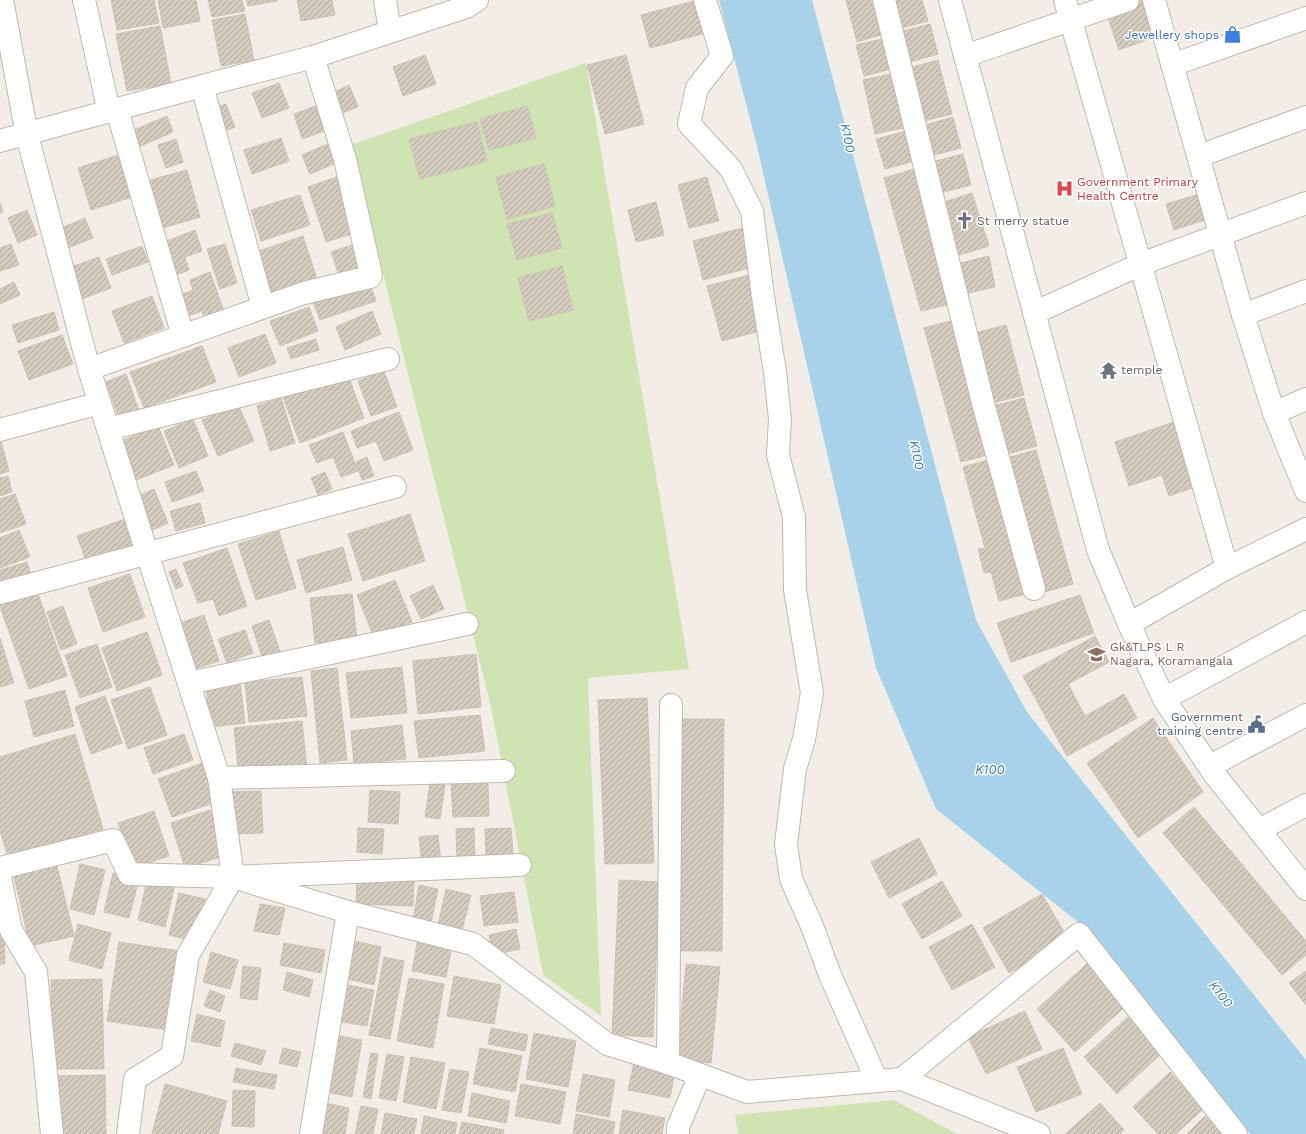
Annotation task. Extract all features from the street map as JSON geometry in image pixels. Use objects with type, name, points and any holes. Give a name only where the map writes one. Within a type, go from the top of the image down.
[{"type":"street","points":[[2,0],[27,135],[89,369],[219,778],[234,877],[188,954],[172,1056],[135,1079],[128,1134]]},
{"type":"street","points":[[84,0],[113,111],[183,336]]},
{"type":"street","points":[[384,0],[390,31]]},
{"type":"street","points":[[0,142],[313,57],[466,7],[477,0]]},
{"type":"street","points":[[705,0],[722,56],[697,88],[689,124],[730,169],[752,210],[763,297],[775,372],[780,419],[778,455],[794,517],[795,590],[812,693],[804,738],[795,769],[786,844],[792,879],[812,926],[830,975],[877,1081]]},
{"type":"street","points":[[884,0],[983,403],[1034,589]]},
{"type":"street","points":[[950,0],[1098,550],[1129,624],[1164,699],[1210,766],[1306,889]]},
{"type":"street","points":[[965,56],[1068,10],[1128,0]]},
{"type":"street","points":[[1154,0],[1243,315],[1274,413],[1306,491]]},
{"type":"street","points":[[1068,10],[1227,568]]},
{"type":"street","points":[[1172,65],[1306,18]]},
{"type":"street","points":[[89,369],[304,293],[370,277],[371,274],[345,159],[313,57]]},
{"type":"street","points":[[202,86],[263,307]]},
{"type":"street","points":[[1199,156],[1306,117]]},
{"type":"street","points":[[1034,313],[1141,264],[1306,203]]},
{"type":"street","points":[[1243,315],[1306,291]]},
{"type":"street","points":[[108,429],[388,359]]},
{"type":"street","points":[[1274,413],[1306,399]]},
{"type":"street","points":[[0,430],[100,403]]},
{"type":"street","points":[[0,593],[395,487]]},
{"type":"street","points":[[1129,624],[1227,568],[1306,529]]},
{"type":"street","points":[[1164,699],[1306,622]]},
{"type":"street","points":[[189,683],[467,624]]},
{"type":"street","points":[[668,1063],[671,706]]},
{"type":"street","points":[[1210,766],[1306,715]]},
{"type":"street","points":[[219,778],[504,771]]},
{"type":"street","points":[[1259,830],[1306,805]]},
{"type":"street","points":[[0,868],[113,840],[129,874],[234,877],[520,865]]},
{"type":"street","points":[[234,877],[348,912],[473,944],[607,1044],[668,1063],[747,1092],[902,1079],[1008,1128],[1039,1134]]},
{"type":"street","points":[[0,878],[11,930],[36,972],[52,1134]]},
{"type":"street","points":[[311,1134],[348,912]]},
{"type":"street","points":[[902,1079],[1080,934],[1236,1134]]},
{"type":"street","points":[[678,1134],[678,1127],[700,1075]]},
{"type":"green space","points":[[586,63],[689,669],[588,678],[601,1016],[543,975],[491,707],[351,145]]},
{"type":"green space","points":[[894,1100],[957,1134],[738,1134],[735,1115]]},
{"type":"water","name":"K100","points":[[719,0],[812,0],[976,620],[1027,712],[1306,1060],[1306,1134],[1250,1134],[1083,926],[936,809],[876,668],[757,146]]},
{"type":"building","points":[[111,0],[154,0],[159,23],[117,30]]},
{"type":"building","points":[[158,0],[196,0],[200,21],[163,28]]},
{"type":"building","points":[[208,0],[242,0],[245,11],[212,17]]},
{"type":"building","points":[[246,0],[277,0],[277,1],[248,6]]},
{"type":"building","points":[[297,0],[332,0],[335,15],[301,21]]},
{"type":"building","points":[[846,0],[878,0],[887,33],[857,42]]},
{"type":"building","points":[[890,0],[922,0],[928,21],[897,29]]},
{"type":"building","points":[[1142,0],[1155,37],[1119,50],[1106,12]]},
{"type":"building","points":[[694,1],[702,34],[650,48],[641,15]]},
{"type":"building","points":[[245,14],[254,60],[221,66],[212,20]]},
{"type":"building","points":[[930,24],[938,54],[907,63],[899,32]]},
{"type":"building","points":[[160,26],[171,83],[127,91],[116,34]]},
{"type":"building","points":[[887,38],[895,68],[864,76],[856,45]]},
{"type":"building","points":[[425,55],[436,84],[403,96],[393,67]]},
{"type":"building","points":[[626,55],[644,124],[605,134],[587,65]]},
{"type":"building","points":[[938,60],[952,114],[920,122],[906,69]]},
{"type":"building","points":[[895,73],[908,127],[875,134],[863,80]]},
{"type":"building","points":[[279,83],[289,108],[262,118],[252,93]]},
{"type":"building","points":[[349,85],[358,107],[335,116],[326,96]]},
{"type":"building","points":[[226,104],[235,127],[220,133],[210,109]]},
{"type":"building","points":[[321,104],[330,129],[302,139],[294,114]]},
{"type":"building","points":[[527,106],[536,138],[489,150],[480,119]]},
{"type":"building","points":[[167,116],[173,132],[134,149],[127,133]]},
{"type":"building","points":[[953,117],[961,148],[930,156],[922,126]]},
{"type":"building","points":[[477,122],[487,161],[420,179],[409,139]]},
{"type":"building","points":[[907,131],[915,161],[885,169],[876,139]]},
{"type":"building","points":[[281,138],[289,161],[252,174],[244,150]]},
{"type":"building","points":[[176,139],[183,162],[166,168],[158,145]]},
{"type":"building","points":[[335,141],[343,160],[310,174],[302,155]]},
{"type":"building","points":[[124,153],[138,195],[91,210],[78,168]]},
{"type":"building","points":[[963,154],[971,185],[940,193],[932,162]]},
{"type":"building","points":[[544,164],[555,206],[507,219],[496,177]]},
{"type":"building","points":[[914,169],[951,304],[921,311],[884,178]]},
{"type":"building","points":[[187,170],[200,217],[156,230],[143,182]]},
{"type":"building","points":[[342,175],[361,231],[326,242],[308,187]]},
{"type":"building","points":[[707,177],[719,221],[689,228],[678,185]]},
{"type":"building","points":[[972,193],[989,246],[956,256],[941,203]]},
{"type":"building","points":[[1203,193],[1211,218],[1174,230],[1166,204]]},
{"type":"building","points":[[300,195],[310,225],[261,241],[251,210]]},
{"type":"building","points":[[656,202],[664,235],[636,242],[628,210]]},
{"type":"building","points":[[0,203],[3,212],[0,213]]},
{"type":"building","points":[[27,210],[37,235],[18,243],[8,218]]},
{"type":"building","points":[[552,213],[562,248],[517,260],[507,224]]},
{"type":"building","points":[[85,218],[93,238],[65,249],[57,230]]},
{"type":"building","points":[[742,228],[753,267],[703,280],[693,241]]},
{"type":"building","points":[[195,230],[202,251],[185,257],[189,270],[171,277],[159,244]]},
{"type":"building","points":[[303,236],[318,282],[268,299],[253,253]]},
{"type":"building","points":[[357,243],[368,274],[342,284],[331,252]]},
{"type":"building","points":[[11,244],[19,265],[0,271],[0,248]]},
{"type":"building","points":[[225,244],[237,283],[220,289],[207,249]]},
{"type":"building","points":[[142,246],[148,262],[112,275],[106,259]]},
{"type":"building","points":[[989,256],[995,287],[964,294],[957,264]]},
{"type":"building","points":[[99,257],[111,288],[74,302],[63,270]]},
{"type":"building","points":[[562,266],[573,310],[529,321],[518,278]]},
{"type":"building","points":[[210,272],[225,314],[206,321],[202,311],[183,318],[175,297],[193,290],[190,280]]},
{"type":"building","points":[[749,275],[764,330],[722,341],[707,286]]},
{"type":"building","points":[[369,280],[376,301],[320,320],[312,299]]},
{"type":"building","points":[[14,282],[20,295],[0,304],[0,289]]},
{"type":"building","points":[[152,296],[164,328],[124,343],[112,311]]},
{"type":"building","points":[[309,307],[318,331],[280,346],[270,321]]},
{"type":"building","points":[[372,311],[381,334],[345,350],[336,327]]},
{"type":"building","points":[[54,312],[59,330],[18,343],[12,325]]},
{"type":"building","points":[[954,320],[991,454],[961,462],[924,328]]},
{"type":"building","points":[[1006,325],[1024,395],[993,403],[974,333]]},
{"type":"building","points":[[265,334],[276,363],[239,377],[228,348]]},
{"type":"building","points":[[62,335],[73,364],[29,380],[18,351]]},
{"type":"building","points":[[316,339],[319,350],[291,359],[287,348]]},
{"type":"building","points":[[202,346],[216,382],[144,408],[130,372]]},
{"type":"building","points":[[384,371],[397,407],[371,416],[358,381]]},
{"type":"building","points":[[347,373],[364,418],[300,443],[283,397]]},
{"type":"building","points":[[126,374],[139,411],[119,418],[106,382]]},
{"type":"building","points":[[281,398],[295,443],[270,451],[257,406]]},
{"type":"building","points":[[1024,398],[1037,446],[1007,454],[993,406]]},
{"type":"building","points":[[238,404],[254,441],[218,456],[202,420]]},
{"type":"building","points":[[399,412],[413,450],[384,461],[376,441],[357,448],[351,431]]},
{"type":"building","points":[[193,419],[208,456],[179,468],[164,431]]},
{"type":"building","points":[[1177,421],[1198,486],[1169,496],[1162,475],[1129,486],[1115,442]]},
{"type":"building","points":[[158,426],[174,465],[136,480],[121,441]]},
{"type":"building","points":[[343,432],[358,471],[341,477],[333,457],[317,463],[309,445]]},
{"type":"building","points":[[0,437],[9,471],[0,474]]},
{"type":"building","points":[[1036,450],[1073,584],[1044,592],[1007,458]]},
{"type":"building","points":[[367,457],[374,476],[362,480],[356,462]]},
{"type":"building","points":[[992,459],[1029,593],[999,601],[991,572],[984,573],[978,549],[985,548],[963,467]]},
{"type":"building","points":[[196,471],[204,491],[172,502],[165,482]]},
{"type":"building","points":[[325,472],[332,489],[318,495],[311,478]]},
{"type":"building","points":[[8,476],[12,492],[0,496],[0,478]]},
{"type":"building","points":[[154,489],[168,523],[148,532],[134,498]]},
{"type":"building","points":[[15,494],[26,524],[0,533],[0,499]]},
{"type":"building","points":[[200,503],[205,523],[176,531],[170,511]]},
{"type":"building","points":[[410,514],[425,561],[363,581],[348,534]]},
{"type":"building","points":[[125,519],[136,550],[88,566],[77,536]]},
{"type":"building","points":[[19,530],[30,557],[0,568],[0,538]]},
{"type":"building","points":[[279,531],[296,588],[256,600],[238,544]]},
{"type":"building","points":[[343,547],[352,580],[306,593],[297,560]]},
{"type":"building","points":[[227,548],[247,606],[219,616],[213,599],[198,603],[183,563]]},
{"type":"building","points":[[27,562],[33,581],[0,591],[0,570]]},
{"type":"building","points":[[176,569],[183,586],[176,589],[169,572]]},
{"type":"building","points":[[130,574],[145,617],[103,632],[88,588]]},
{"type":"building","points":[[395,580],[412,622],[374,637],[357,595]]},
{"type":"building","points":[[433,585],[444,609],[421,619],[410,596]]},
{"type":"building","points":[[36,588],[67,676],[29,689],[0,606],[0,601]]},
{"type":"building","points":[[352,594],[357,639],[315,643],[310,598]]},
{"type":"building","points":[[1080,595],[1094,633],[1011,662],[997,623]]},
{"type":"building","points":[[63,606],[77,644],[61,650],[47,612]]},
{"type":"building","points":[[204,615],[219,661],[191,670],[176,624]]},
{"type":"building","points":[[269,620],[282,657],[264,663],[252,626]]},
{"type":"building","points":[[245,630],[253,653],[227,663],[218,639]]},
{"type":"building","points":[[147,632],[162,675],[117,691],[102,648]]},
{"type":"building","points":[[1095,636],[1109,662],[1068,684],[1085,716],[1124,694],[1137,718],[1067,756],[1023,676]]},
{"type":"building","points":[[0,638],[14,683],[0,687]]},
{"type":"building","points":[[97,644],[112,687],[80,698],[65,655]]},
{"type":"building","points":[[476,654],[481,707],[418,714],[413,661]]},
{"type":"building","points":[[402,667],[407,713],[351,718],[346,673]]},
{"type":"building","points":[[337,668],[347,760],[320,763],[311,671]]},
{"type":"building","points":[[302,677],[307,716],[249,722],[245,682]]},
{"type":"building","points":[[240,681],[245,723],[210,727],[206,685]]},
{"type":"building","points":[[150,687],[167,735],[128,749],[111,700]]},
{"type":"building","points":[[65,690],[74,726],[34,737],[25,701]]},
{"type":"building","points":[[105,696],[122,743],[91,754],[75,707]]},
{"type":"building","points":[[647,698],[654,863],[605,864],[598,700]]},
{"type":"building","points":[[480,715],[485,751],[419,758],[414,721]]},
{"type":"building","points":[[1153,718],[1203,792],[1138,838],[1087,763]]},
{"type":"building","points":[[680,719],[724,719],[722,951],[678,951]]},
{"type":"building","points":[[302,721],[307,768],[239,776],[234,728]]},
{"type":"building","points":[[402,725],[406,759],[354,764],[351,731]]},
{"type":"building","points":[[75,734],[103,829],[8,857],[0,831],[0,757]]},
{"type":"building","points":[[184,734],[193,760],[153,774],[144,748]]},
{"type":"building","points":[[208,761],[222,800],[172,817],[158,779]]},
{"type":"building","points":[[430,783],[445,785],[440,819],[425,817]]},
{"type":"building","points":[[488,783],[489,816],[453,817],[451,784]]},
{"type":"building","points":[[370,790],[400,792],[398,824],[368,822]]},
{"type":"building","points":[[261,791],[263,833],[232,834],[230,792]]},
{"type":"building","points":[[1194,807],[1306,941],[1306,955],[1282,975],[1163,833]]},
{"type":"building","points":[[210,810],[224,856],[185,868],[171,823]]},
{"type":"building","points":[[154,811],[169,856],[133,868],[118,823]]},
{"type":"building","points":[[358,828],[384,829],[382,854],[357,852]]},
{"type":"building","points":[[474,828],[475,861],[457,862],[456,829]]},
{"type":"building","points":[[511,828],[513,853],[486,855],[485,829]]},
{"type":"building","points":[[438,835],[441,863],[422,865],[419,837]]},
{"type":"building","points":[[919,838],[937,874],[889,898],[871,862]]},
{"type":"building","points":[[55,858],[74,936],[30,946],[12,868]]},
{"type":"building","points":[[80,864],[105,870],[94,915],[70,909]]},
{"type":"building","points":[[113,873],[139,879],[129,918],[104,912]]},
{"type":"building","points":[[148,877],[175,884],[165,927],[138,920]]},
{"type":"building","points":[[357,879],[414,881],[413,906],[356,904]]},
{"type":"building","points":[[619,880],[659,882],[653,1037],[612,1035]]},
{"type":"building","points":[[942,881],[962,916],[922,939],[902,904]]},
{"type":"building","points":[[419,885],[438,889],[431,923],[413,920]]},
{"type":"building","points":[[446,889],[471,895],[462,930],[438,925]]},
{"type":"building","points":[[514,892],[518,922],[484,926],[480,896]]},
{"type":"building","points":[[179,893],[205,899],[195,941],[169,935]]},
{"type":"building","points":[[1042,894],[1068,939],[1009,973],[983,928]]},
{"type":"building","points":[[260,904],[285,908],[279,935],[254,931]]},
{"type":"building","points":[[0,907],[3,907],[5,964],[0,964]]},
{"type":"building","points":[[78,924],[111,933],[102,969],[69,960]]},
{"type":"building","points":[[972,924],[995,967],[952,990],[929,947]]},
{"type":"building","points":[[516,929],[520,949],[493,955],[489,935]]},
{"type":"building","points":[[418,938],[452,945],[446,977],[412,971]]},
{"type":"building","points":[[350,940],[381,947],[374,985],[343,978]]},
{"type":"building","points":[[119,942],[180,951],[168,1030],[107,1021]]},
{"type":"building","points":[[284,943],[325,950],[321,973],[280,965]]},
{"type":"building","points":[[211,952],[238,960],[230,989],[203,982]]},
{"type":"building","points":[[384,957],[404,961],[390,1039],[369,1035]]},
{"type":"building","points":[[1089,962],[1128,1004],[1075,1052],[1037,1009]]},
{"type":"building","points":[[686,964],[720,967],[711,1063],[677,1060]]},
{"type":"building","points":[[243,966],[261,968],[257,1000],[240,998]]},
{"type":"building","points":[[1306,971],[1306,1005],[1289,983]]},
{"type":"building","points":[[287,972],[313,980],[309,997],[283,990]]},
{"type":"building","points":[[454,976],[501,985],[494,1024],[447,1016]]},
{"type":"building","points":[[409,978],[444,984],[433,1048],[397,1041]]},
{"type":"building","points":[[102,979],[104,1069],[53,1069],[51,980]]},
{"type":"building","points":[[343,984],[374,990],[367,1026],[336,1021]]},
{"type":"building","points":[[210,990],[225,996],[220,1012],[204,1006]]},
{"type":"building","points":[[1025,1011],[1042,1049],[986,1074],[968,1037]]},
{"type":"building","points":[[197,1014],[225,1021],[220,1047],[191,1041]]},
{"type":"building","points":[[1128,1017],[1161,1054],[1117,1094],[1084,1057]]},
{"type":"building","points":[[491,1028],[528,1035],[525,1051],[488,1044]]},
{"type":"building","points":[[534,1033],[576,1041],[568,1087],[526,1079]]},
{"type":"building","points":[[336,1035],[362,1040],[352,1097],[326,1092]]},
{"type":"building","points":[[235,1043],[266,1051],[261,1065],[231,1056]]},
{"type":"building","points":[[283,1048],[301,1052],[297,1067],[279,1063]]},
{"type":"building","points":[[480,1048],[522,1056],[515,1092],[473,1084]]},
{"type":"building","points":[[1063,1048],[1082,1094],[1036,1112],[1017,1067]]},
{"type":"building","points":[[371,1053],[378,1054],[371,1099],[363,1097]]},
{"type":"building","points":[[387,1054],[404,1057],[396,1101],[379,1098]]},
{"type":"building","points":[[411,1057],[445,1063],[436,1109],[403,1102]]},
{"type":"building","points":[[634,1062],[675,1070],[670,1098],[628,1090]]},
{"type":"building","points":[[236,1068],[277,1075],[274,1089],[233,1082]]},
{"type":"building","points":[[450,1069],[469,1072],[461,1113],[442,1110]]},
{"type":"building","points":[[1170,1072],[1203,1109],[1176,1134],[1158,1134],[1133,1107]]},
{"type":"building","points":[[583,1074],[615,1080],[609,1117],[576,1111]]},
{"type":"building","points":[[105,1075],[106,1134],[57,1134],[55,1076]]},
{"type":"building","points":[[165,1084],[227,1101],[218,1134],[152,1134]]},
{"type":"building","points":[[521,1084],[566,1092],[560,1124],[515,1116]]},
{"type":"building","points":[[233,1090],[255,1091],[254,1127],[232,1126]]},
{"type":"building","points":[[472,1093],[510,1101],[506,1123],[468,1116]]},
{"type":"building","points":[[325,1103],[349,1108],[345,1134],[319,1134]]},
{"type":"building","points":[[1100,1103],[1124,1130],[1120,1134],[1065,1134]]},
{"type":"building","points":[[361,1106],[378,1109],[373,1134],[355,1134]]},
{"type":"building","points":[[623,1110],[665,1118],[662,1134],[619,1134]]},
{"type":"building","points":[[385,1113],[417,1119],[414,1134],[381,1134]]},
{"type":"building","points":[[576,1114],[615,1122],[613,1134],[573,1134]]},
{"type":"building","points":[[424,1116],[457,1123],[455,1134],[421,1134]]},
{"type":"building","points":[[1205,1116],[1224,1134],[1187,1134]]},
{"type":"building","points":[[462,1122],[504,1130],[503,1134],[459,1134]]},
{"type":"place","name":"Jewellery shops","points":[[1232,35]]},
{"type":"place","name":"Government Primary Health Centre","points":[[1064,189]]},
{"type":"place","name":"St merry statue","points":[[964,221]]},
{"type":"place","name":"temple","points":[[1108,370]]},
{"type":"place","name":"Gk&TLPS L R Nagara, Koramangala","points":[[1097,654]]},
{"type":"place","name":"Government training centre","points":[[1256,724]]}]
